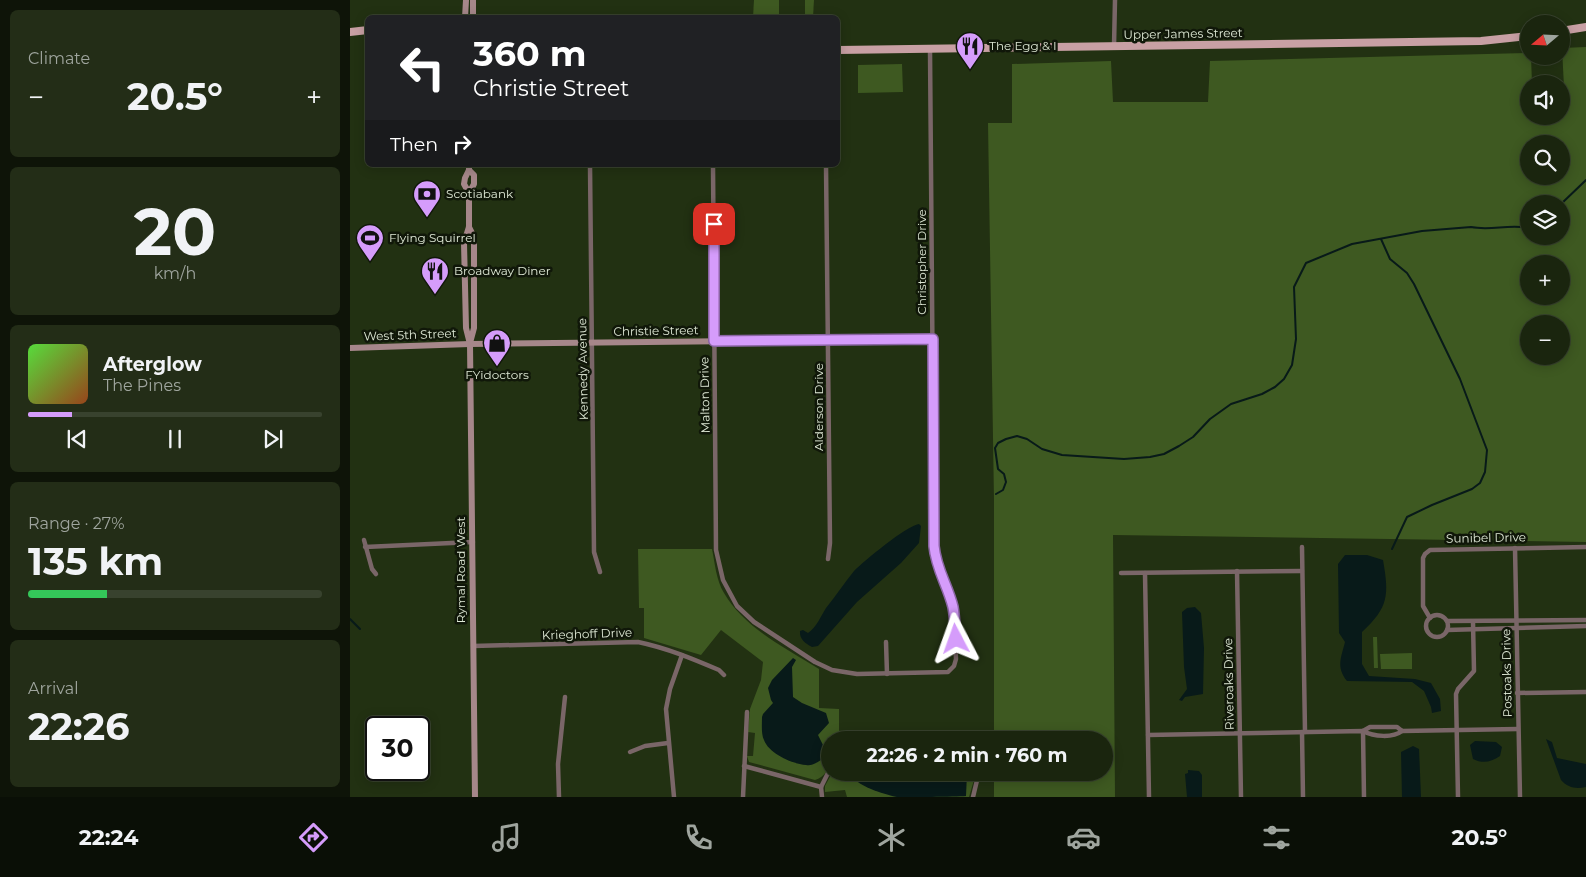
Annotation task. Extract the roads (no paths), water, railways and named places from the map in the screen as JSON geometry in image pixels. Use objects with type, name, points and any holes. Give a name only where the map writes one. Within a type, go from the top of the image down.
[{"type":"main road","points":[[465,15],[466,0]]},
{"type":"main road","points":[[473,0],[473,15]]},
{"type":"main road","points":[[1570,30],[1586,27]]},
{"type":"main road","points":[[350,32],[365,32]]},
{"type":"main road","name":"Upper James Street","points":[[840,50],[1482,41],[1520,37]]},
{"type":"main road","name":"Rymal Road West","points":[[469,168],[464,184],[469,193],[469,227],[464,242],[466,328],[470,344],[474,797]]},
{"type":"main road","name":"Christie Street","points":[[470,344],[933,339]]},
{"type":"main road","name":"West 5th Street","points":[[350,348],[470,344]]},
{"type":"street","points":[[1114,46],[1115,0]]},
{"type":"street","name":"Christopher Drive","points":[[729,592],[737,606],[754,622],[815,662],[832,670],[886,674],[948,672],[954,666],[956,659],[953,607],[935,557],[934,543],[930,49]]},
{"type":"street","name":"Kennedy Avenue","points":[[590,167],[594,552],[600,572]]},
{"type":"street","name":"Malton Drive","points":[[713,167],[716,550],[723,580],[729,592]]},
{"type":"street","name":"Alderson Drive","points":[[826,167],[830,543],[828,559]]},
{"type":"street","points":[[364,540],[372,569],[376,574]]},
{"type":"street","points":[[365,547],[473,542]]},
{"type":"street","points":[[1302,547],[1303,797]]},
{"type":"street","name":"Sunibel Drive","points":[[1430,618],[1423,606],[1423,558],[1425,554],[1434,549],[1586,547]]},
{"type":"street","name":"Postoaks Drive","points":[[1515,548],[1520,797]]},
{"type":"street","name":"Riveroaks Drive","points":[[1237,571],[1241,797]]},
{"type":"street","points":[[1121,573],[1302,571]]},
{"type":"street","points":[[1145,573],[1149,797]]},
{"type":"street","points":[[1447,621],[1447,630],[1443,635],[1433,636],[1427,628],[1430,618],[1439,615],[1447,621],[1473,622],[1586,620]]},
{"type":"street","points":[[1458,797],[1457,691],[1474,671],[1473,622]]},
{"type":"street","points":[[1447,630],[1586,626]]},
{"type":"street","name":"Krieghoff Drive","points":[[473,646],[638,642],[654,645],[682,655],[719,670],[724,675]]},
{"type":"street","points":[[886,642],[886,674]]},
{"type":"street","points":[[674,797],[666,709],[670,689],[682,655]]},
{"type":"street","points":[[1518,694],[1586,692]]},
{"type":"street","points":[[559,797],[558,764],[565,697]]},
{"type":"street","points":[[743,797],[746,712]]},
{"type":"street","points":[[1148,735],[1364,731],[1370,727],[1397,727],[1402,731]]},
{"type":"street","points":[[1364,731],[1370,735],[1397,735],[1402,731],[1518,729]]},
{"type":"street","points":[[1364,731],[1364,797]]},
{"type":"street","points":[[630,752],[645,746],[668,743]]},
{"type":"street","points":[[744,766],[821,787]]},
{"type":"street","points":[[822,797],[821,787],[824,781]]},
{"type":"street","points":[[973,797],[977,781]]},
{"type":"waterway","points":[[1570,195],[1586,180]]},
{"type":"waterway","points":[[996,494],[1003,490],[1006,482],[1004,474],[998,469],[995,448],[998,443],[1006,439],[1017,436],[1027,439],[1042,449],[1062,455],[1124,459],[1150,457],[1164,454],[1193,437],[1210,419],[1231,404],[1262,394],[1275,387],[1284,379],[1292,365],[1296,339],[1294,287],[1306,263],[1352,244],[1422,231],[1471,227],[1520,227]]},
{"type":"waterway","points":[[1381,239],[1390,259],[1407,273],[1414,284],[1460,379],[1487,450],[1485,472],[1480,483],[1472,489],[1407,517],[1392,549]]},
{"type":"waterway","points":[[350,619],[360,629]]},
{"type":"place","name":"The Egg & I","points":[[970,70]]},
{"type":"place","name":"Scotiabank","points":[[427,218]]},
{"type":"place","name":"Flying Squirrel","points":[[370,262]]},
{"type":"place","name":"Broadway Diner","points":[[435,295]]},
{"type":"place","name":"FYidoctors","points":[[497,367]]}]
